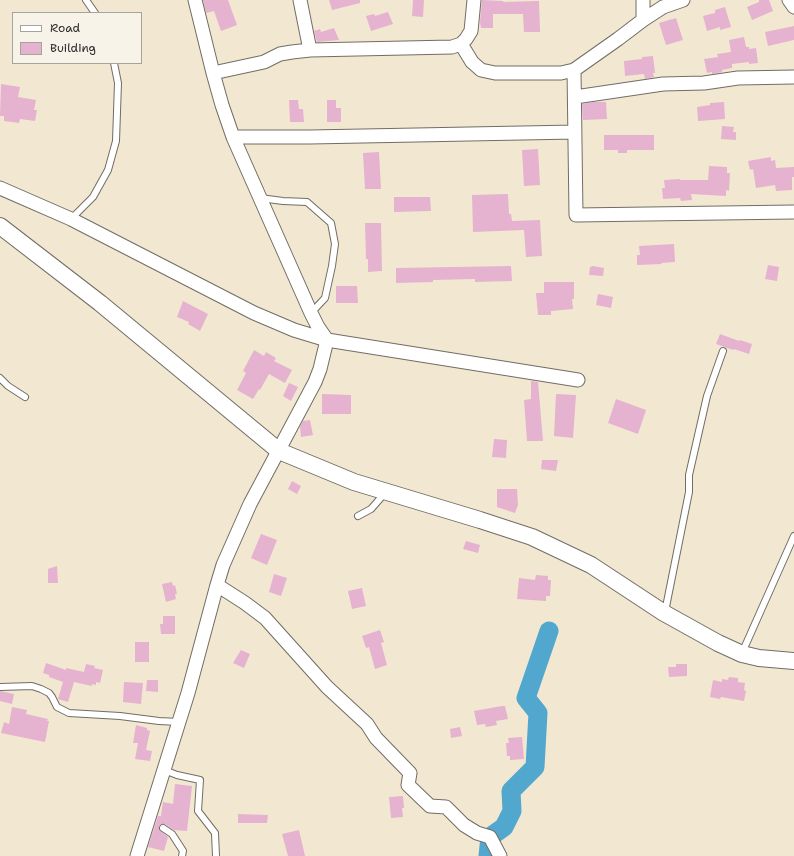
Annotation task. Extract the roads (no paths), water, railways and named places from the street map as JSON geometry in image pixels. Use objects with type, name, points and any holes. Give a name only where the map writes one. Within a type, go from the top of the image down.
[{"type":"street","points":[[137,856],[188,693],[223,565],[250,504],[315,382],[320,369],[327,340],[311,313],[234,137],[213,73],[195,0]]},
{"type":"street","points":[[300,0],[310,50]]},
{"type":"street","points":[[213,73],[264,62],[286,53],[310,50],[444,48],[460,44],[466,39],[470,31],[474,0]]},
{"type":"street","points":[[643,0],[643,20]]},
{"type":"street","points":[[460,44],[472,62],[481,70],[495,73],[562,73],[574,70],[663,7],[683,0]]},
{"type":"street","points":[[789,0],[794,7]]},
{"type":"street","points":[[574,70],[576,215],[794,212]]},
{"type":"street","points":[[575,96],[663,84],[704,83],[738,78],[794,77]]},
{"type":"street","points":[[234,137],[575,132]]},
{"type":"street","points":[[0,188],[71,219],[254,313],[294,330],[327,340],[578,380]]},
{"type":"street","points":[[0,226],[100,303],[278,451],[354,482],[532,537],[591,565],[664,613],[718,643],[742,654],[777,661],[794,662]]},
{"type":"street","points":[[217,584],[265,618],[327,687],[367,724],[376,738],[410,773],[408,785],[430,806],[446,807],[464,825],[477,834],[490,837],[500,856]]},
{"type":"lane","points":[[86,0],[94,12]]},
{"type":"lane","points":[[71,219],[92,197],[108,170],[116,141],[118,83],[114,64]]},
{"type":"lane","points":[[260,198],[307,202],[331,223],[335,244],[325,298],[311,313]]},
{"type":"lane","points":[[664,613],[689,492],[689,475],[707,396],[723,351]]},
{"type":"lane","points":[[0,378],[8,386],[25,398]]},
{"type":"lane","points":[[358,516],[371,509],[386,492]]},
{"type":"lane","points":[[742,654],[794,536]]},
{"type":"lane","points":[[0,687],[32,686],[41,689],[49,693],[57,707],[69,713],[179,722]]},
{"type":"lane","points":[[164,770],[177,775],[200,780],[198,811],[215,833],[216,856]]},
{"type":"lane","points":[[164,828],[172,834],[183,851],[182,856]]},
{"type":"waterway","points":[[488,856],[490,837],[504,827],[512,811],[511,791],[535,767],[538,713],[526,698],[549,631]]}]
